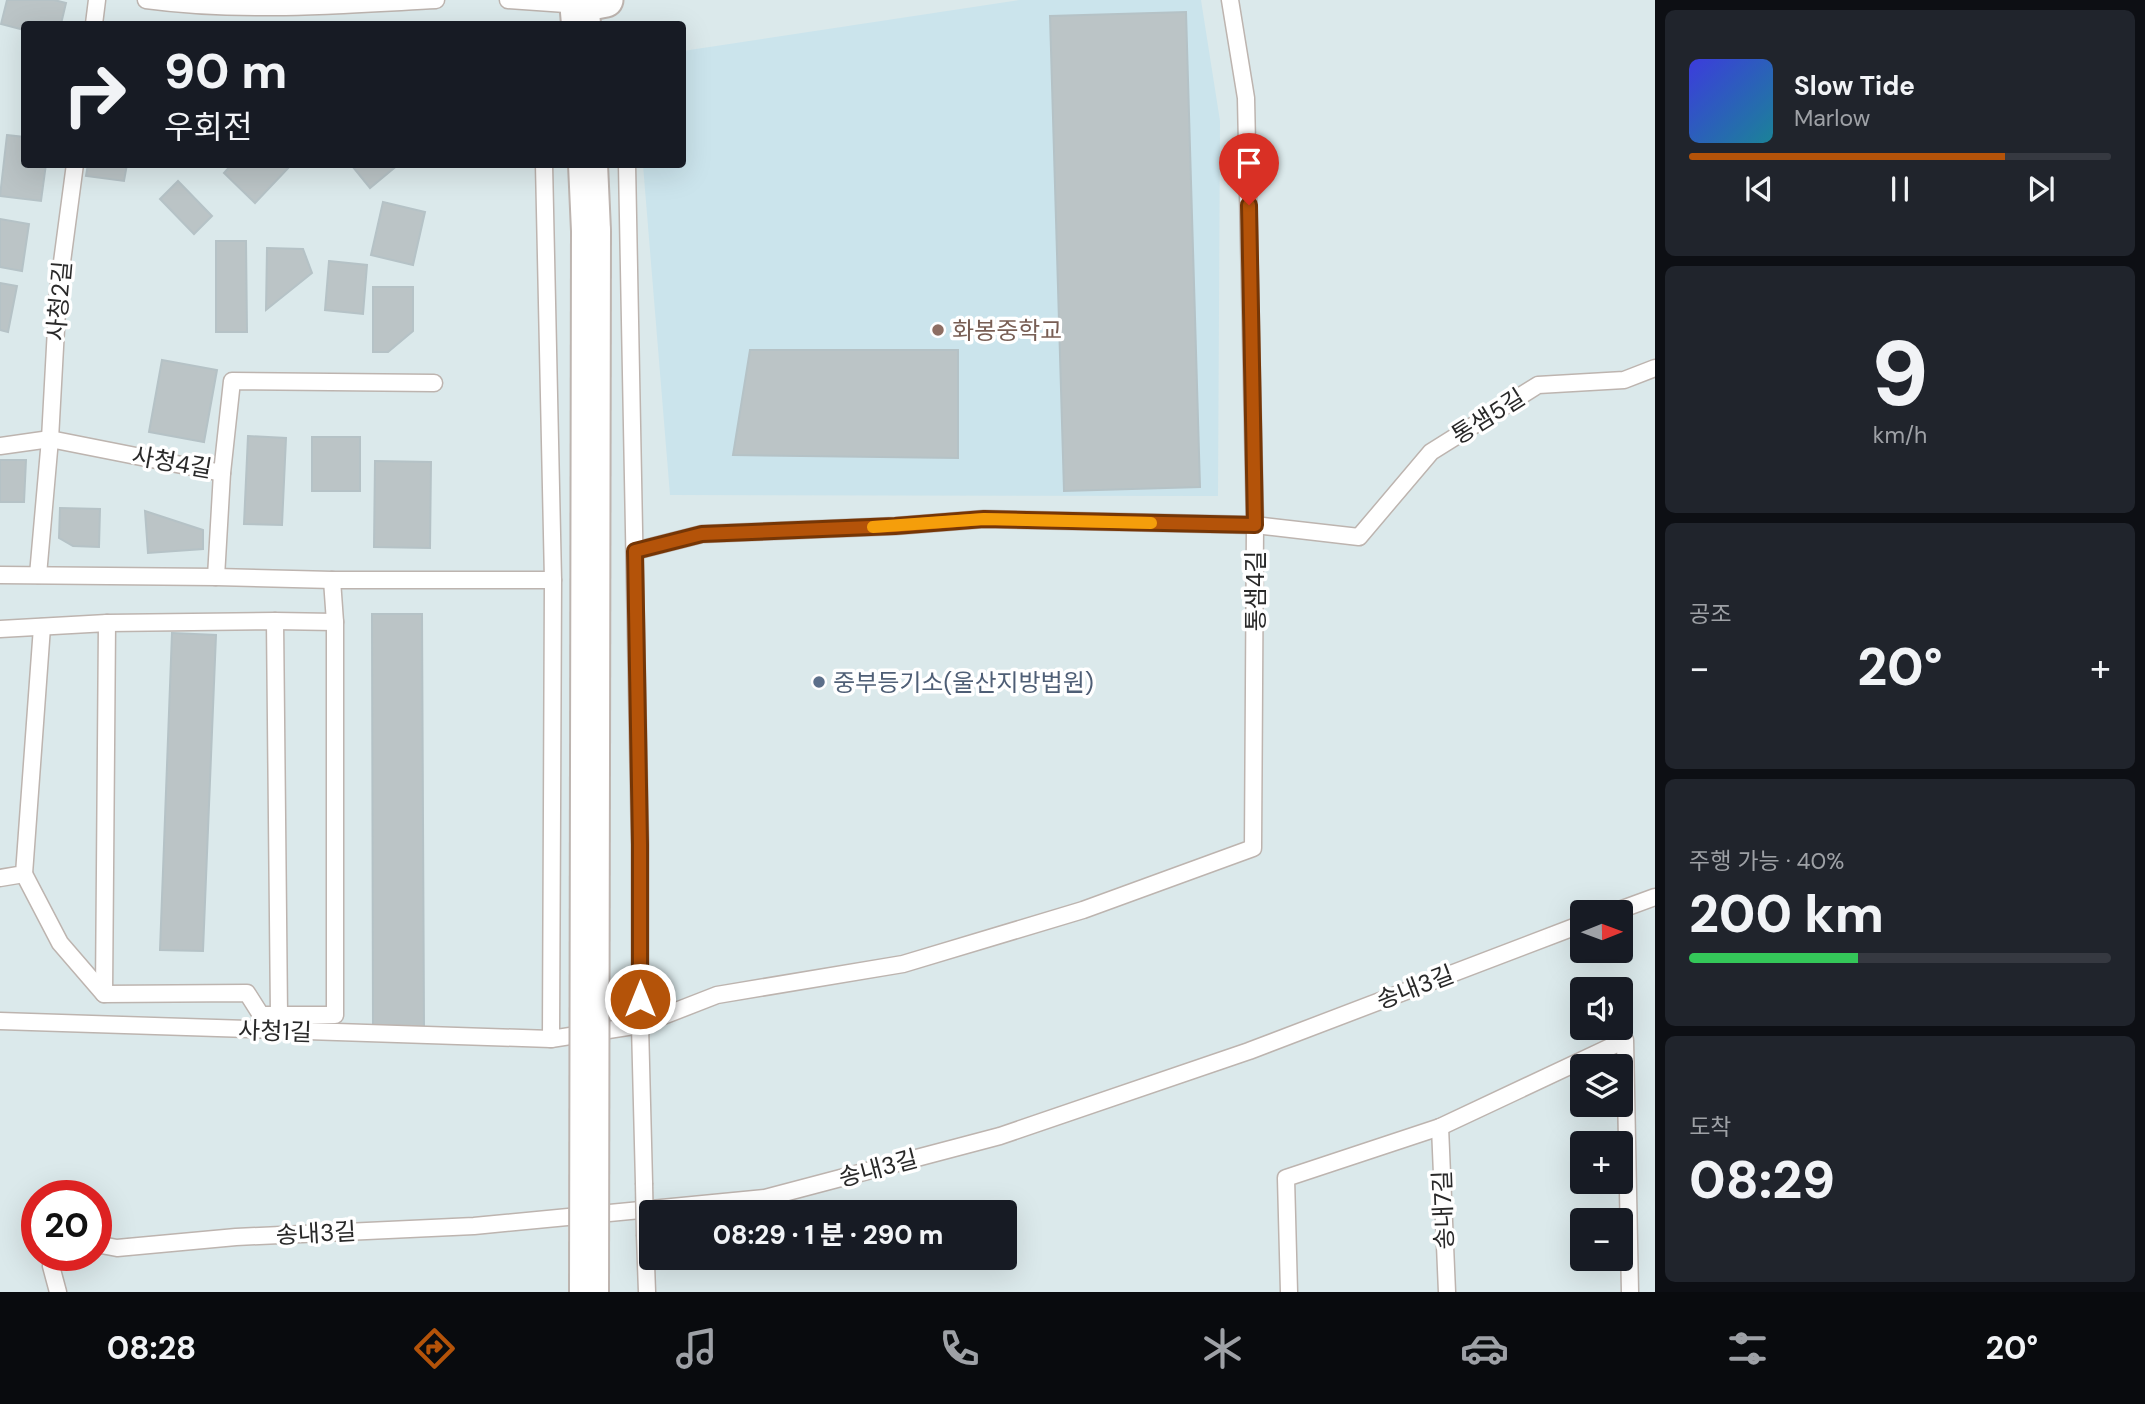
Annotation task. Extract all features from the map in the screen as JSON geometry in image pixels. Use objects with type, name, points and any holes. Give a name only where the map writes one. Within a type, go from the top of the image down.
[{"type":"street","points":[[588,168],[591,232],[589,1292]]},
{"type":"lane","points":[[94,21],[97,0]]},
{"type":"lane","points":[[146,0],[192,6],[304,7],[436,0]]},
{"type":"lane","points":[[508,0],[585,13]]},
{"type":"lane","name":"통샘4길","points":[[1230,0],[1247,98],[1255,525],[1253,848]]},
{"type":"lane","name":"사청2길","points":[[38,575],[50,439],[58,292],[74,168]]},
{"type":"lane","points":[[544,168],[553,580],[551,1039]]},
{"type":"lane","points":[[627,168],[640,844],[640,1025],[647,1292]]},
{"type":"lane","name":"통샘5길","points":[[1255,525],[1359,537],[1431,452],[1538,385],[1624,380],[1655,368]]},
{"type":"lane","name":"사청4길","points":[[0,446],[50,439],[222,473],[232,381],[434,383]]},
{"type":"lane","points":[[216,577],[222,473]]},
{"type":"lane","points":[[635,551],[702,534],[895,526],[984,519],[1255,525]]},
{"type":"lane","points":[[0,575],[553,580]]},
{"type":"lane","points":[[42,627],[24,874],[60,943],[104,994],[247,993],[261,1015],[335,1015],[335,622],[332,580]]},
{"type":"lane","points":[[275,621],[279,1015]]},
{"type":"lane","points":[[0,629],[107,623],[335,622]]},
{"type":"lane","points":[[104,994],[107,623]]},
{"type":"lane","name":"사청1길","points":[[0,1021],[551,1039],[640,1025],[717,995],[903,964],[1083,910],[1253,848]]},
{"type":"lane","points":[[0,878],[24,874]]},
{"type":"lane","points":[[1633,905],[1655,897]]},
{"type":"lane","name":"송내3길","points":[[112,1247],[236,1237],[474,1226],[765,1198],[1013,1132],[1249,1051],[1570,929]]},
{"type":"lane","points":[[1289,1292],[1286,1178],[1440,1127],[1625,1040],[1630,1292]]},
{"type":"lane","name":"송내7길","points":[[1440,1127],[1447,1292]]},
{"type":"lane","points":[[52,1271],[58,1292]]},
{"type":"shaded area","name":"화봉중학교","points":[[1019,0],[1201,0],[1220,121],[1218,496],[670,495],[643,168],[686,168],[686,51]]},
{"type":"building","points":[[7,0],[54,0],[66,3],[62,21],[21,21],[21,29],[1,24]]},
{"type":"building","points":[[1186,12],[1200,487],[1064,491],[1050,16]]},
{"type":"building","points":[[7,135],[21,137],[21,168],[45,168],[41,201],[0,196]]},
{"type":"building","points":[[87,168],[126,168],[124,181],[86,176]]},
{"type":"building","points":[[228,168],[288,168],[255,203],[224,173]]},
{"type":"building","points":[[354,168],[394,168],[370,188]]},
{"type":"building","points":[[178,181],[212,216],[194,234],[160,199]]},
{"type":"building","points":[[383,202],[425,212],[413,265],[371,255]]},
{"type":"building","points":[[0,219],[29,224],[22,271],[0,267]]},
{"type":"building","points":[[216,241],[246,241],[247,332],[216,332]]},
{"type":"building","points":[[267,248],[303,249],[312,273],[266,310]]},
{"type":"building","points":[[329,261],[367,265],[363,314],[325,310]]},
{"type":"building","points":[[0,283],[17,286],[8,332],[0,330]]},
{"type":"building","points":[[373,287],[413,287],[413,331],[388,352],[373,352]]},
{"type":"building","points":[[750,350],[958,350],[958,458],[733,455]]},
{"type":"building","points":[[162,360],[217,370],[204,442],[149,432]]},
{"type":"building","points":[[248,436],[286,438],[282,525],[244,524]]},
{"type":"building","points":[[312,437],[360,437],[360,491],[312,491]]},
{"type":"building","points":[[0,460],[26,460],[24,502],[0,502]]},
{"type":"building","points":[[375,461],[431,462],[430,548],[374,547]]},
{"type":"building","points":[[60,508],[100,509],[99,547],[73,546],[59,538]]},
{"type":"building","points":[[145,511],[203,530],[203,549],[148,553]]},
{"type":"building","points":[[372,614],[422,614],[424,1028],[373,1028]]},
{"type":"building","points":[[172,633],[216,635],[203,951],[160,950]]},
{"type":"slow traffic","points":[[873,527],[984,519],[1151,523]]},
{"type":"place","name":"화봉중학교","points":[[938,330]]},
{"type":"place","name":"중부등기소(울산지방법원)","points":[[819,682]]},
{"type":"route","points":[[640,999],[635,551],[702,534],[895,526],[984,519],[1255,525],[1249,205]]}]
